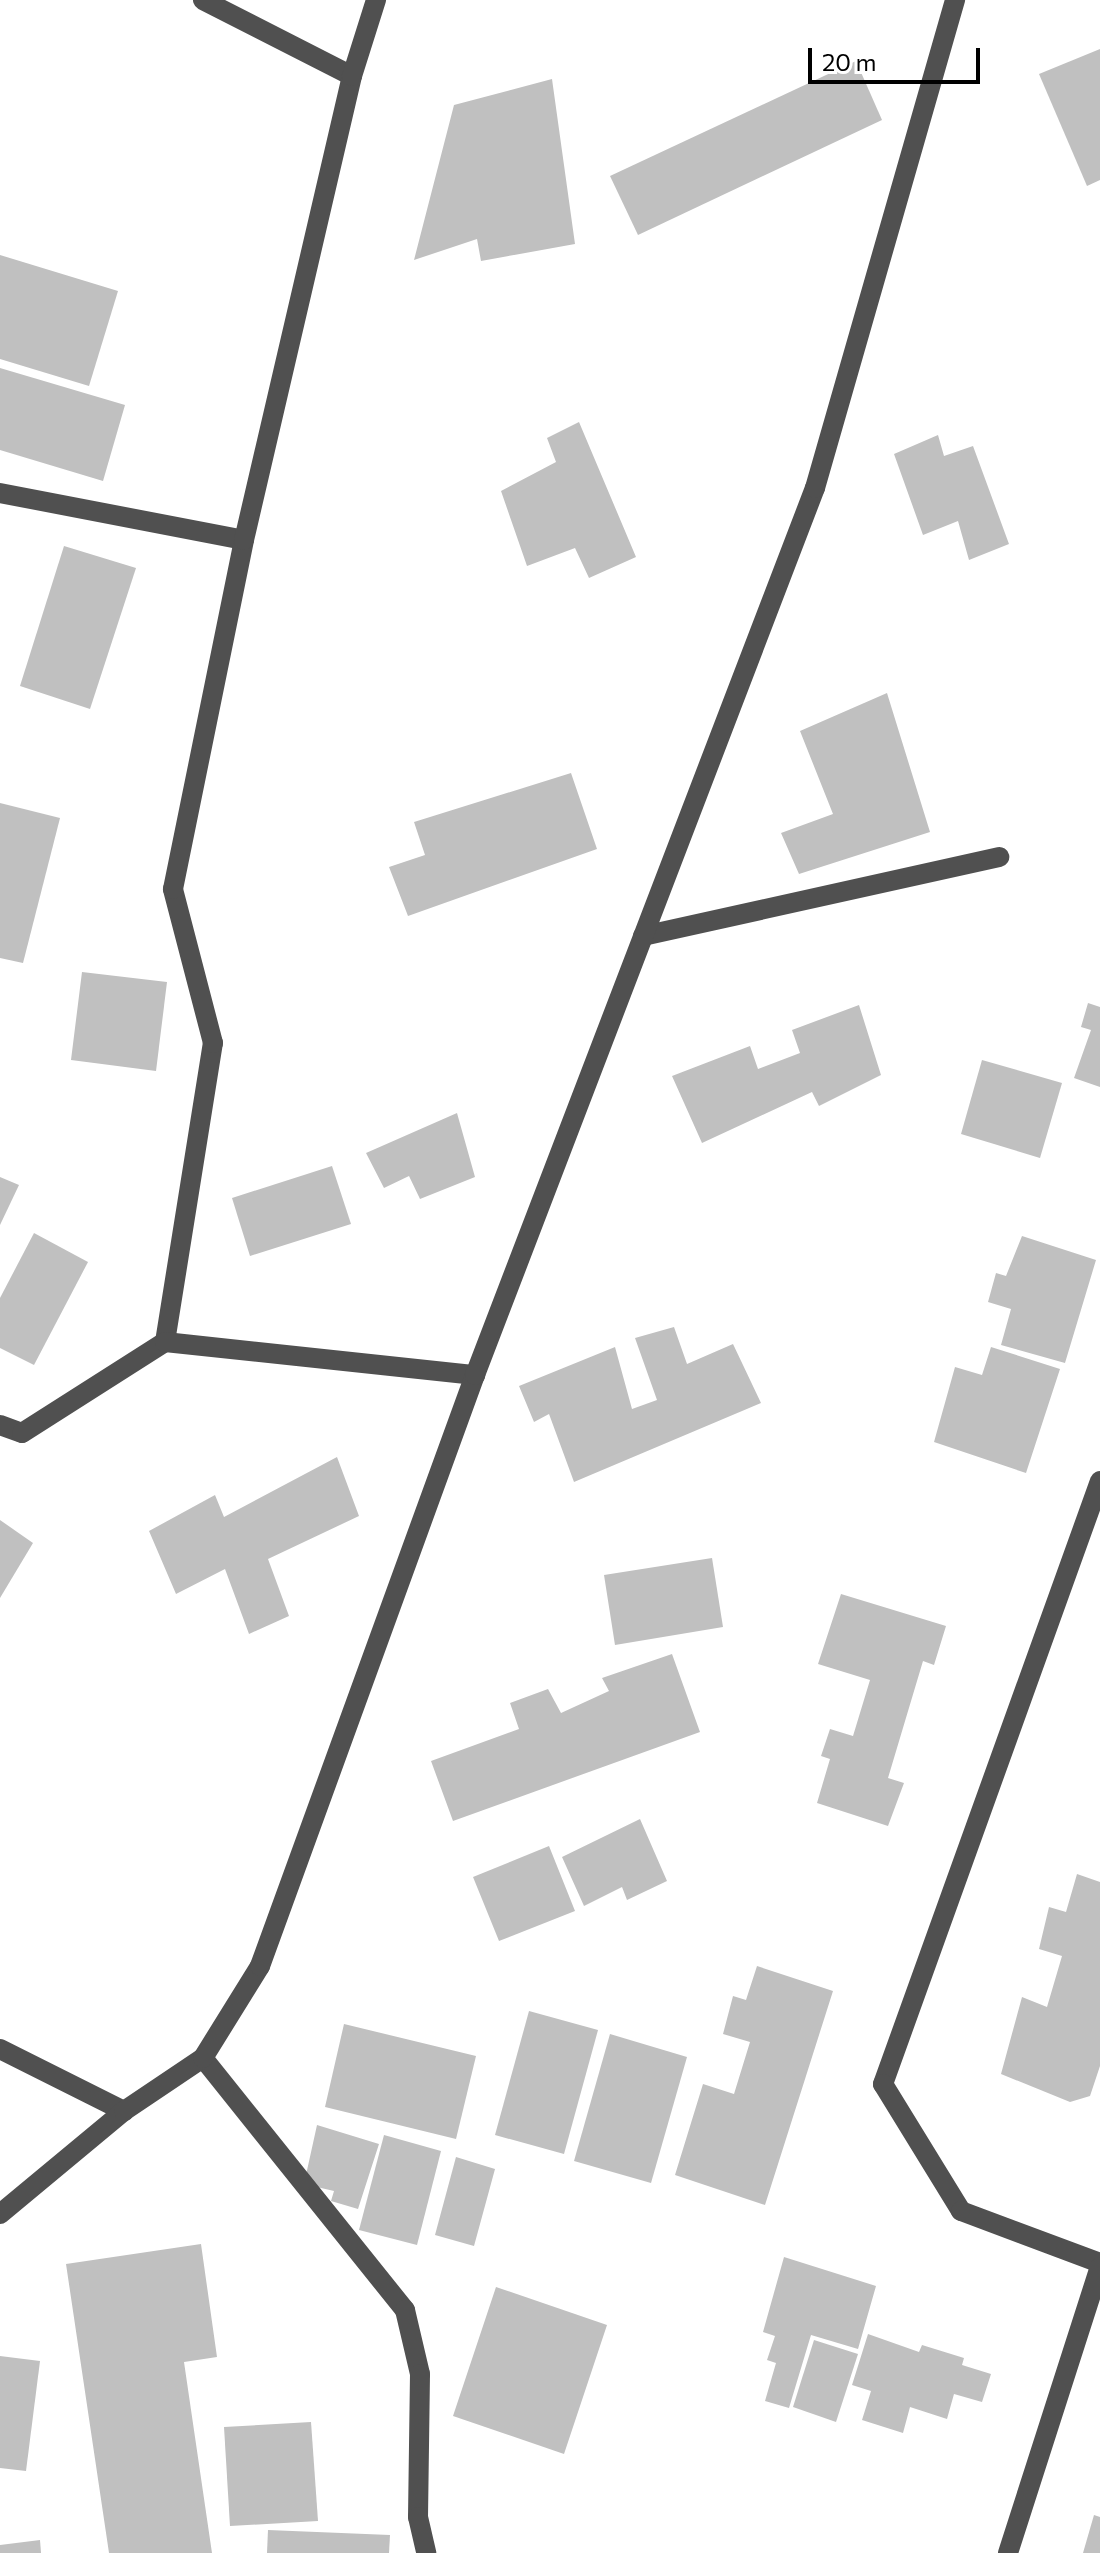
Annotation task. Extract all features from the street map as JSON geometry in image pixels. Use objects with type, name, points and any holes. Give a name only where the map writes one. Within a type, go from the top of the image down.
[{"type":"street","points":[[203,0],[352,76]]},
{"type":"street","points":[[165,1342],[213,1043],[173,889],[244,540],[352,76],[376,0]]},
{"type":"street","points":[[0,2214],[124,2111],[203,2058],[260,1966],[475,1375],[815,488],[955,0]]},
{"type":"street","points":[[0,493],[244,540]]},
{"type":"street","points":[[643,936],[999,857]]},
{"type":"street","points":[[0,1425],[22,1433],[165,1342],[475,1375]]},
{"type":"street","points":[[1008,2553],[1100,2265],[961,2211],[883,2084],[1100,1481]]},
{"type":"street","points":[[0,2049],[124,2111]]},
{"type":"street","points":[[203,2058],[405,2310],[420,2374],[418,2517],[426,2553]]},
{"type":"building","points":[[1100,49],[1100,180],[1087,186],[1039,74]]},
{"type":"building","points":[[856,61],[882,120],[638,235],[610,176]]},
{"type":"building","points":[[552,79],[575,244],[481,261],[477,239],[414,260],[454,105]]},
{"type":"building","points":[[0,255],[118,291],[89,386],[0,359]]},
{"type":"building","points":[[0,368],[125,405],[103,481],[0,450]]},
{"type":"building","points":[[579,422],[636,557],[589,578],[575,548],[527,566],[501,491],[556,462],[547,438]]},
{"type":"building","points":[[938,435],[944,456],[973,446],[1009,544],[969,560],[958,521],[923,535],[894,454]]},
{"type":"building","points":[[64,546],[136,568],[90,709],[20,686]]},
{"type":"building","points":[[887,693],[930,832],[799,874],[781,833],[833,814],[800,731]]},
{"type":"building","points":[[571,773],[597,849],[408,916],[389,867],[425,855],[414,822]]},
{"type":"building","points":[[0,803],[60,818],[23,963],[0,958]]},
{"type":"building","points":[[82,972],[167,982],[156,1071],[71,1060]]},
{"type":"building","points":[[1088,1003],[1100,1007],[1100,1087],[1074,1078],[1091,1030],[1081,1027]]},
{"type":"building","points":[[859,1005],[881,1075],[819,1106],[812,1092],[702,1143],[672,1076],[750,1046],[758,1069],[800,1053],[792,1030]]},
{"type":"building","points":[[982,1060],[1062,1083],[1040,1158],[961,1134]]},
{"type":"building","points":[[457,1113],[475,1177],[420,1199],[409,1176],[384,1188],[366,1153]]},
{"type":"building","points":[[332,1166],[351,1224],[250,1256],[232,1198]]},
{"type":"building","points":[[0,1177],[19,1185],[0,1225]]},
{"type":"building","points":[[34,1233],[88,1262],[34,1365],[0,1348],[0,1298]]},
{"type":"building","points":[[1022,1236],[1096,1260],[1065,1363],[1001,1345],[1011,1309],[988,1302],[996,1273],[1006,1276]]},
{"type":"building","points":[[674,1327],[687,1364],[733,1344],[761,1403],[574,1482],[549,1414],[534,1422],[519,1386],[615,1347],[632,1409],[657,1400],[635,1338]]},
{"type":"building","points":[[991,1347],[1060,1369],[1026,1473],[934,1442],[955,1367],[982,1375]]},
{"type":"building","points":[[337,1457],[359,1516],[268,1559],[289,1616],[249,1634],[225,1569],[176,1594],[149,1531],[215,1495],[224,1517]]},
{"type":"building","points":[[0,1520],[33,1543],[0,1598]]},
{"type":"building","points":[[712,1558],[723,1627],[615,1645],[604,1575]]},
{"type":"building","points":[[841,1594],[946,1626],[934,1665],[923,1661],[888,1778],[904,1783],[888,1826],[817,1803],[830,1759],[821,1756],[830,1729],[853,1736],[870,1680],[818,1664]]},
{"type":"building","points":[[672,1654],[700,1732],[453,1821],[431,1761],[519,1729],[510,1703],[548,1689],[561,1713],[609,1691],[602,1678]]},
{"type":"building","points":[[640,1819],[667,1881],[627,1900],[622,1887],[584,1906],[562,1857]]},
{"type":"building","points":[[549,1846],[575,1911],[499,1941],[473,1877]]},
{"type":"building","points":[[1077,1874],[1100,1882],[1100,2066],[1090,2096],[1070,2102],[1001,2074],[1022,1997],[1047,2007],[1062,1956],[1039,1949],[1049,1907],[1066,1912]]},
{"type":"building","points":[[757,1966],[833,1991],[765,2205],[675,2175],[703,2084],[734,2094],[750,2042],[723,2034],[733,1996],[746,2000]]},
{"type":"building","points":[[529,2011],[598,2030],[564,2154],[495,2135]]},
{"type":"building","points":[[344,2024],[476,2056],[456,2139],[325,2107]]},
{"type":"building","points":[[610,2034],[687,2057],[651,2183],[574,2161]]},
{"type":"building","points":[[317,2125],[379,2144],[358,2209],[331,2201],[334,2191],[304,2184]]},
{"type":"building","points":[[384,2135],[441,2151],[417,2245],[359,2230]]},
{"type":"building","points":[[456,2157],[495,2169],[474,2246],[435,2235]]},
{"type":"building","points":[[201,2244],[217,2357],[184,2362],[212,2553],[109,2553],[66,2264]]},
{"type":"building","points":[[784,2257],[876,2286],[858,2349],[811,2335],[789,2408],[765,2401],[776,2363],[767,2360],[775,2336],[763,2332]]},
{"type":"building","points":[[496,2287],[607,2325],[564,2454],[453,2416]]},
{"type":"building","points":[[868,2334],[919,2352],[922,2345],[964,2358],[962,2365],[991,2374],[982,2402],[954,2394],[947,2419],[910,2407],[903,2433],[862,2420],[871,2391],[852,2385]]},
{"type":"building","points":[[814,2340],[858,2354],[836,2422],[793,2407]]},
{"type":"building","points":[[0,2356],[40,2361],[26,2471],[0,2468]]},
{"type":"building","points":[[311,2422],[318,2521],[230,2526],[224,2427]]},
{"type":"building","points":[[1094,2515],[1100,2517],[1100,2553],[1083,2553]]},
{"type":"building","points":[[268,2530],[390,2535],[389,2553],[267,2553]]},
{"type":"building","points":[[40,2540],[41,2553],[0,2553],[0,2545]]}]
